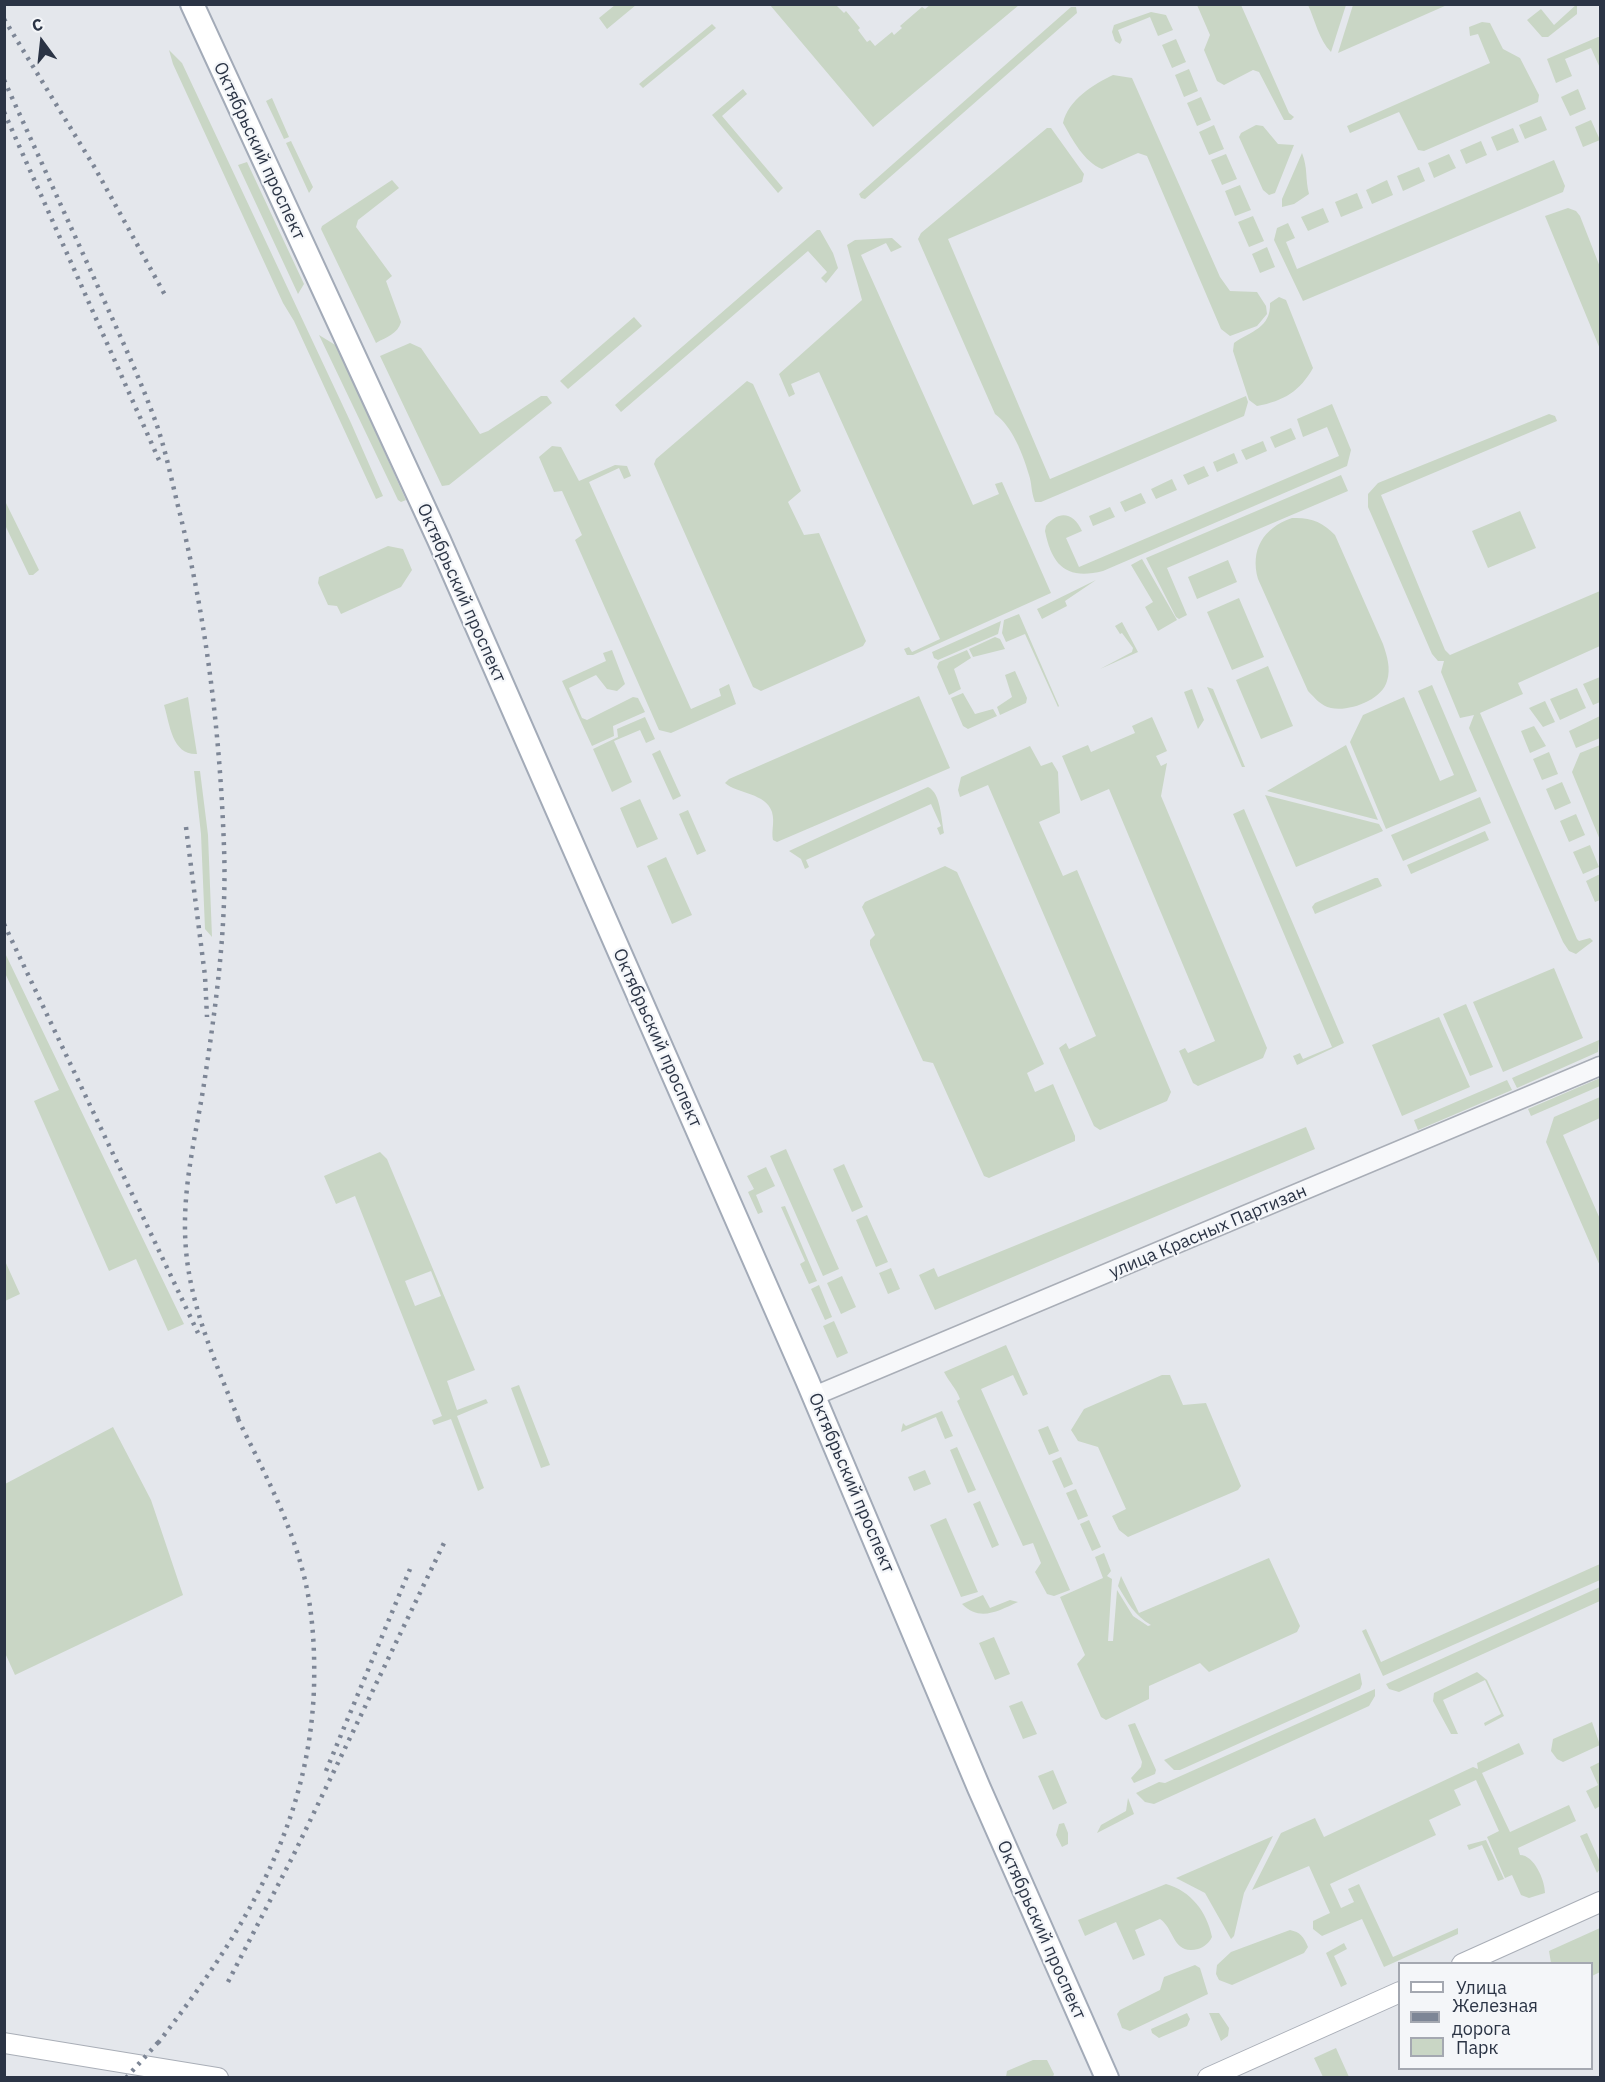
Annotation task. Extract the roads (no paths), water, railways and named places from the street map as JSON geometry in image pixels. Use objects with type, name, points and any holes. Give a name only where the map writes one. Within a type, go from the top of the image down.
[{"type":"main road","name":"Октябрьский проспект","points":[[192,4],[439,540],[814,1396],[979,1788],[1107,2078]]},
{"type":"main road","points":[[1466,1962],[1600,1902]]},
{"type":"main road","points":[[1208,2078],[1398,1993]]},
{"type":"main road","points":[[4,2043],[218,2078]]},
{"type":"street","name":"улица Красных Партизан","points":[[814,1396],[1600,1066]]},
{"type":"railway","points":[[4,19],[95,168],[165,295]]},
{"type":"railway","points":[[4,80],[126,348],[155,420],[169,467],[198,597],[211,679],[219,763],[224,847],[224,906],[216,995],[187,1187],[186,1250],[199,1317],[240,1423]]},
{"type":"railway","points":[[4,112],[159,460]]},
{"type":"railway","points":[[186,827],[205,976],[207,1017]]},
{"type":"railway","points":[[4,924],[198,1333]]},
{"type":"railway","points":[[158,2043],[217,1962],[243,1921],[265,1878],[284,1834],[299,1787],[309,1739],[314,1660],[313,1632],[304,1576],[283,1515],[237,1417]]},
{"type":"railway","points":[[228,1982],[293,1856],[444,1543]]},
{"type":"railway","points":[[326,1771],[410,1569]]},
{"type":"railway","points":[[126,2078],[162,2038]]}]
